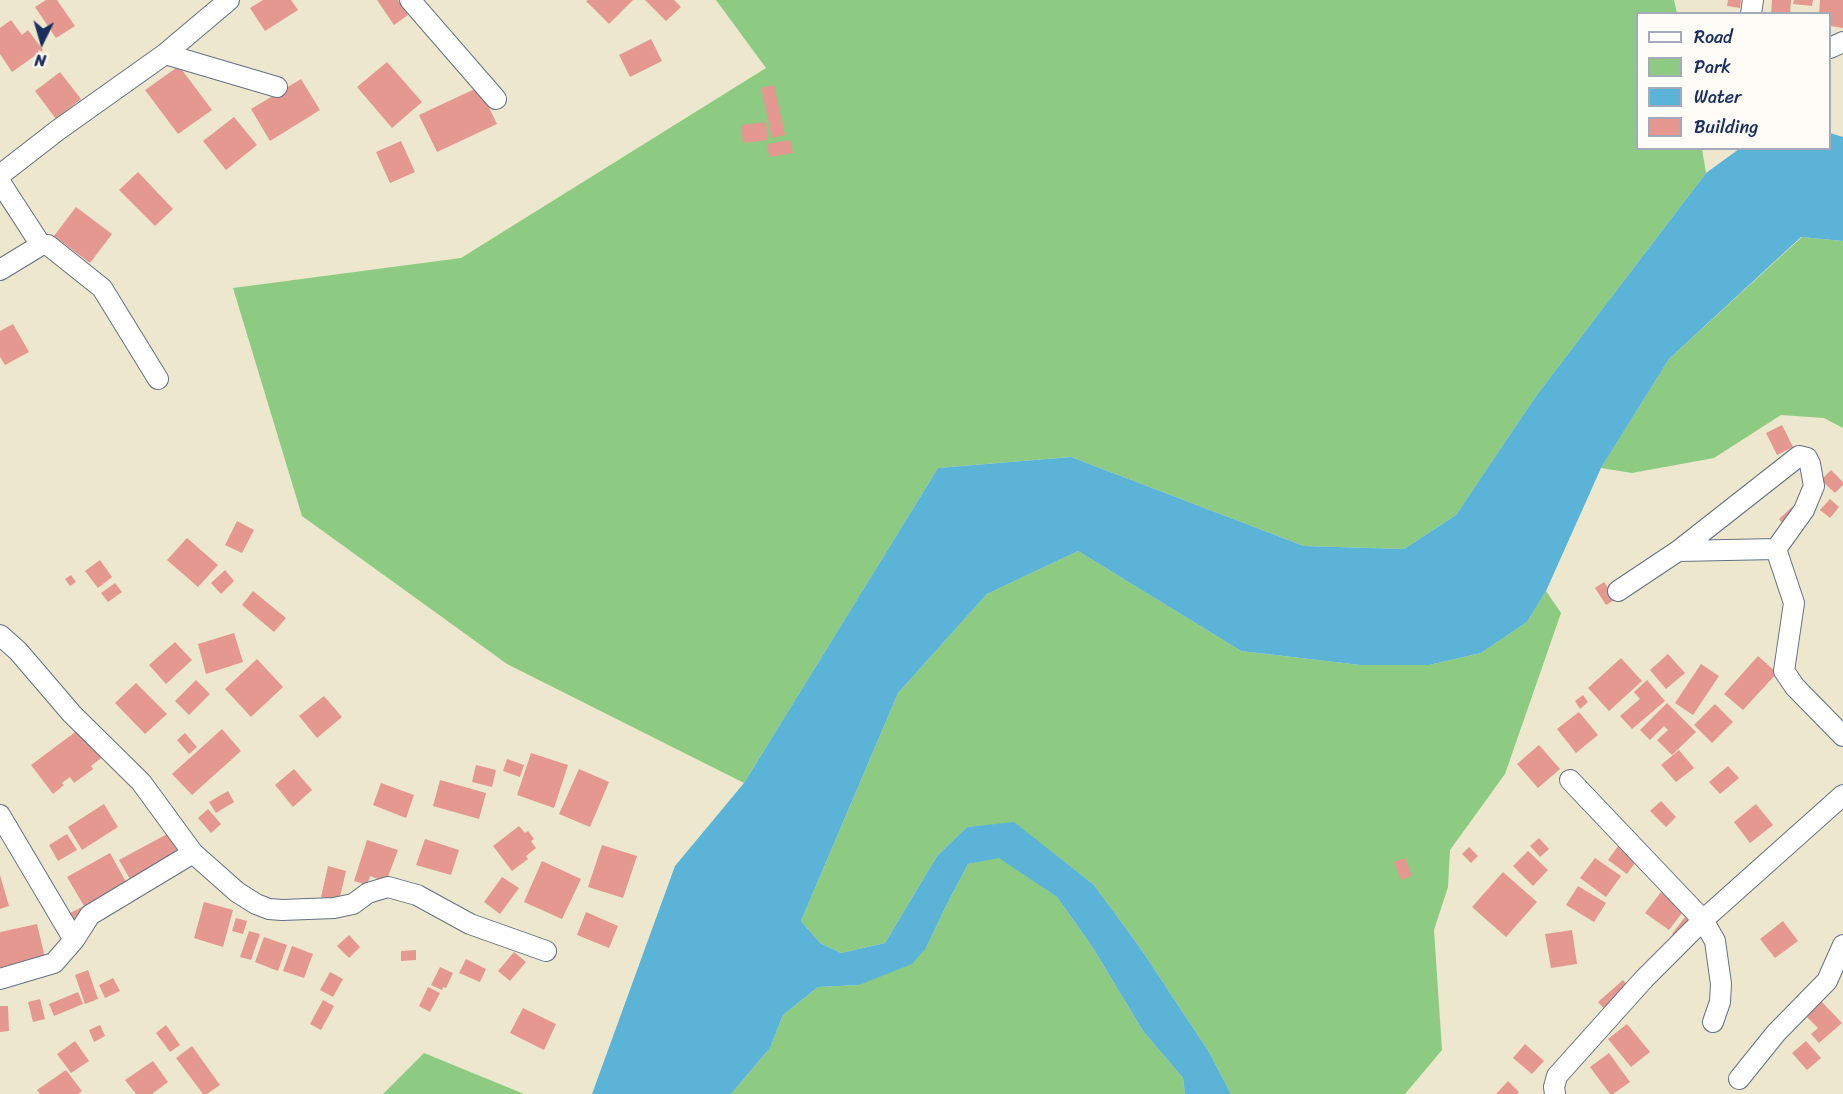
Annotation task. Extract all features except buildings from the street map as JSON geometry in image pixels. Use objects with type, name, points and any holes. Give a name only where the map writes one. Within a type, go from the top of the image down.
[{"type":"street","points":[[0,175],[58,130],[165,54],[229,0]]},
{"type":"street","points":[[410,0],[496,99]]},
{"type":"street","points":[[165,54],[277,87]]},
{"type":"street","points":[[0,182],[41,245]]},
{"type":"street","points":[[0,270],[41,245],[48,245],[102,288],[158,379]]},
{"type":"street","points":[[1618,591],[1678,551],[1799,456],[1807,458],[1814,486],[1804,510],[1776,549]]},
{"type":"street","points":[[1678,551],[1776,549]]},
{"type":"street","points":[[1776,549],[1794,603],[1784,671],[1795,687],[1843,736]]},
{"type":"street","points":[[0,635],[18,651],[72,714],[141,782],[193,853],[237,892],[269,909],[282,910],[334,908],[353,904],[368,893],[388,887],[417,895],[470,924],[546,951]]},
{"type":"street","points":[[1570,780],[1703,920],[1714,941],[1721,984],[1713,1023]]},
{"type":"street","points":[[1555,1094],[1557,1076],[1644,979],[1703,920],[1843,795]]},
{"type":"street","points":[[0,815],[74,940]]},
{"type":"street","points":[[0,979],[54,963],[74,940],[90,915],[193,853]]},
{"type":"street","points":[[1739,1079],[1776,1033],[1827,981],[1843,945]]},
{"type":"green space","points":[[716,0],[1674,0],[1677,12],[1636,12],[1636,150],[1702,150],[1706,173],[1536,396],[1456,515],[1404,549],[1304,546],[1071,457],[938,468],[744,783],[507,664],[302,516],[233,288],[461,258],[766,68]]},
{"type":"green space","points":[[1802,237],[1843,241],[1843,428],[1824,418],[1781,415],[1714,458],[1632,473],[1601,468],[1669,359]]},
{"type":"green space","points":[[1078,551],[1241,651],[1360,665],[1429,665],[1481,653],[1527,622],[1546,591],[1561,613],[1505,774],[1450,850],[1448,887],[1434,930],[1442,1050],[1405,1094],[1231,1094],[1209,1052],[1141,949],[1094,885],[1014,823],[967,827],[937,856],[885,943],[841,953],[820,943],[801,921],[898,693],[987,594]]},
{"type":"green space","points":[[999,857],[1057,897],[1093,948],[1143,1031],[1183,1078],[1185,1094],[731,1094],[770,1048],[783,1015],[818,987],[859,985],[926,948],[968,864]]},
{"type":"green space","points":[[424,1053],[524,1094],[383,1094]]},
{"type":"water","points":[[1831,133],[1843,137],[1843,241],[1801,237],[1669,359],[1601,468],[1546,591],[1527,622],[1481,653],[1429,665],[1360,665],[1241,651],[1078,551],[987,594],[898,693],[801,921],[820,943],[841,953],[885,943],[937,856],[967,827],[1014,822],[1094,885],[1141,949],[1209,1052],[1231,1094],[1185,1094],[1183,1078],[1143,1031],[1093,948],[1057,897],[999,858],[968,864],[926,948],[912,964],[859,985],[818,987],[783,1015],[770,1048],[731,1094],[592,1094],[675,866],[744,783],[938,468],[1071,457],[1304,546],[1404,549],[1456,515],[1536,396],[1706,173],[1738,150],[1831,150]]}]
